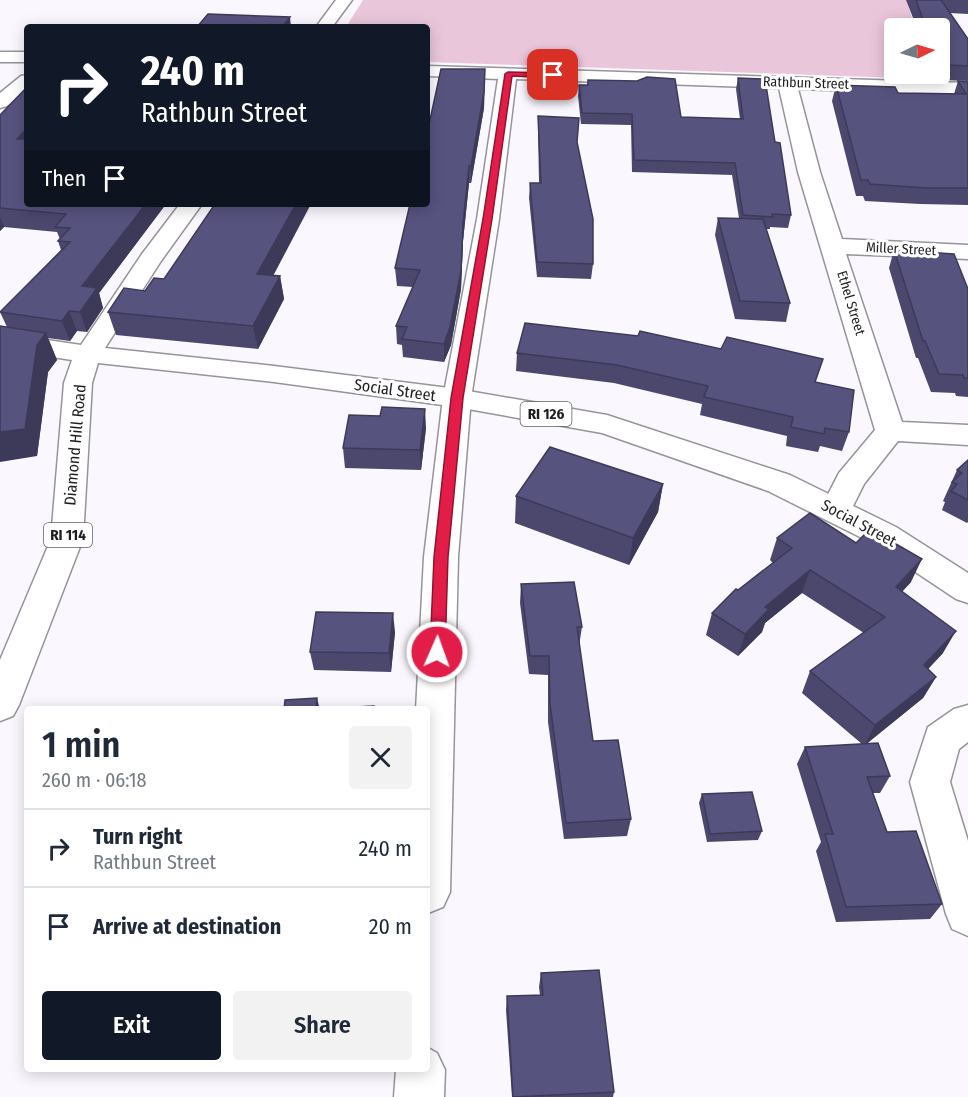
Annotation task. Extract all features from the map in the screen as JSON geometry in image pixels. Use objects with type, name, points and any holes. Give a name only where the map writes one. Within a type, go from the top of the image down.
[{"type":"street","points":[[326,24],[344,0]]},
{"type":"street","points":[[0,57],[24,57]]},
{"type":"street","name":"Rathbun Street","points":[[430,71],[968,89]]},
{"type":"street","points":[[430,840],[441,557],[457,398],[488,219],[508,74]]},
{"type":"street","points":[[0,102],[24,82]]},
{"type":"street","name":"Ethel Street","points":[[786,82],[804,153],[890,431]]},
{"type":"street","name":"Diamond Hill Road","points":[[0,705],[67,539],[78,383],[88,354],[150,259],[189,207]]},
{"type":"street","name":"Miller Street","points":[[834,246],[968,252]]},
{"type":"street","name":"Social Street","points":[[0,341],[88,354],[274,374],[457,398],[607,424],[779,483],[836,510],[923,560],[968,590]]},
{"type":"street","points":[[836,510],[850,480],[890,431],[968,435]]},
{"type":"street","points":[[968,721],[942,740],[930,782],[968,914]]},
{"type":"street","points":[[419,1097],[420,1072]]},
{"type":"shaded area","points":[[363,0],[912,0],[908,5],[912,18],[884,18],[884,77],[430,62],[430,24],[348,24]]},
{"type":"building","points":[[916,0],[941,0],[968,39],[968,66],[950,65],[950,18],[922,18]]},
{"type":"building","points":[[208,14],[290,17],[284,24],[200,24]]},
{"type":"building","points":[[441,69],[485,69],[484,92],[471,166],[469,166],[461,271],[450,327],[444,344],[402,339],[407,327],[396,326],[420,270],[395,268],[409,207],[430,207],[430,120]]},
{"type":"building","points":[[647,77],[675,79],[681,117],[743,119],[738,78],[765,79],[775,142],[780,143],[791,215],[772,214],[773,217],[743,215],[735,163],[634,160],[632,114],[582,113],[579,85],[588,85],[588,80],[637,81]]},
{"type":"building","points":[[958,81],[968,82],[968,188],[870,184],[868,180],[861,180],[836,85],[895,87],[898,93],[966,94]]},
{"type":"building","points":[[24,90],[24,131],[17,139],[24,139],[24,207],[144,207],[82,286],[97,288],[80,312],[69,311],[62,321],[0,312],[70,242],[58,241],[70,228],[55,227],[66,214],[0,208],[0,115]]},
{"type":"building","points":[[538,116],[579,118],[577,142],[593,219],[593,264],[537,262],[530,183],[541,183]]},
{"type":"building","points":[[213,207],[294,207],[257,274],[280,276],[253,326],[108,312],[124,288],[145,291],[154,278],[164,279]]},
{"type":"building","points":[[718,218],[763,219],[790,303],[740,301]]},
{"type":"building","points":[[894,250],[954,254],[968,289],[968,378],[964,378],[963,375],[939,374],[923,341]]},
{"type":"building","points":[[525,323],[638,336],[640,331],[721,349],[727,337],[823,359],[815,382],[854,390],[849,432],[825,428],[824,434],[791,427],[793,417],[704,397],[708,386],[617,365],[517,353]]},
{"type":"building","points":[[0,326],[46,333],[37,345],[25,429],[0,432]]},
{"type":"building","points":[[382,407],[425,409],[420,450],[343,448],[349,415],[380,416]]},
{"type":"building","points":[[550,447],[663,484],[633,538],[516,496]]},
{"type":"building","points":[[968,460],[968,500],[951,491],[957,484],[952,482],[962,473],[957,470]]},
{"type":"building","points":[[810,513],[856,543],[870,529],[922,559],[896,587],[956,631],[924,665],[936,677],[875,725],[810,671],[885,617],[810,570],[765,607],[769,609],[745,634],[712,613],[736,589],[738,590],[792,548],[777,538]]},
{"type":"building","points":[[574,582],[582,627],[577,627],[593,741],[618,740],[631,819],[566,823],[550,704],[549,656],[530,656],[521,584]]},
{"type":"building","points":[[316,612],[393,613],[389,653],[310,652]]},
{"type":"building","points":[[317,698],[316,706],[284,706],[285,700]]},
{"type":"building","points":[[878,743],[890,776],[867,777],[887,832],[916,831],[942,904],[846,907],[825,834],[833,834],[805,747]]},
{"type":"building","points":[[752,792],[762,831],[710,834],[702,794]]},
{"type":"building","points":[[599,970],[614,1092],[513,1097],[507,996],[543,995],[541,973]]},
{"type":"route","points":[[437,652],[441,557],[457,398],[488,219],[508,74],[553,75]]}]
